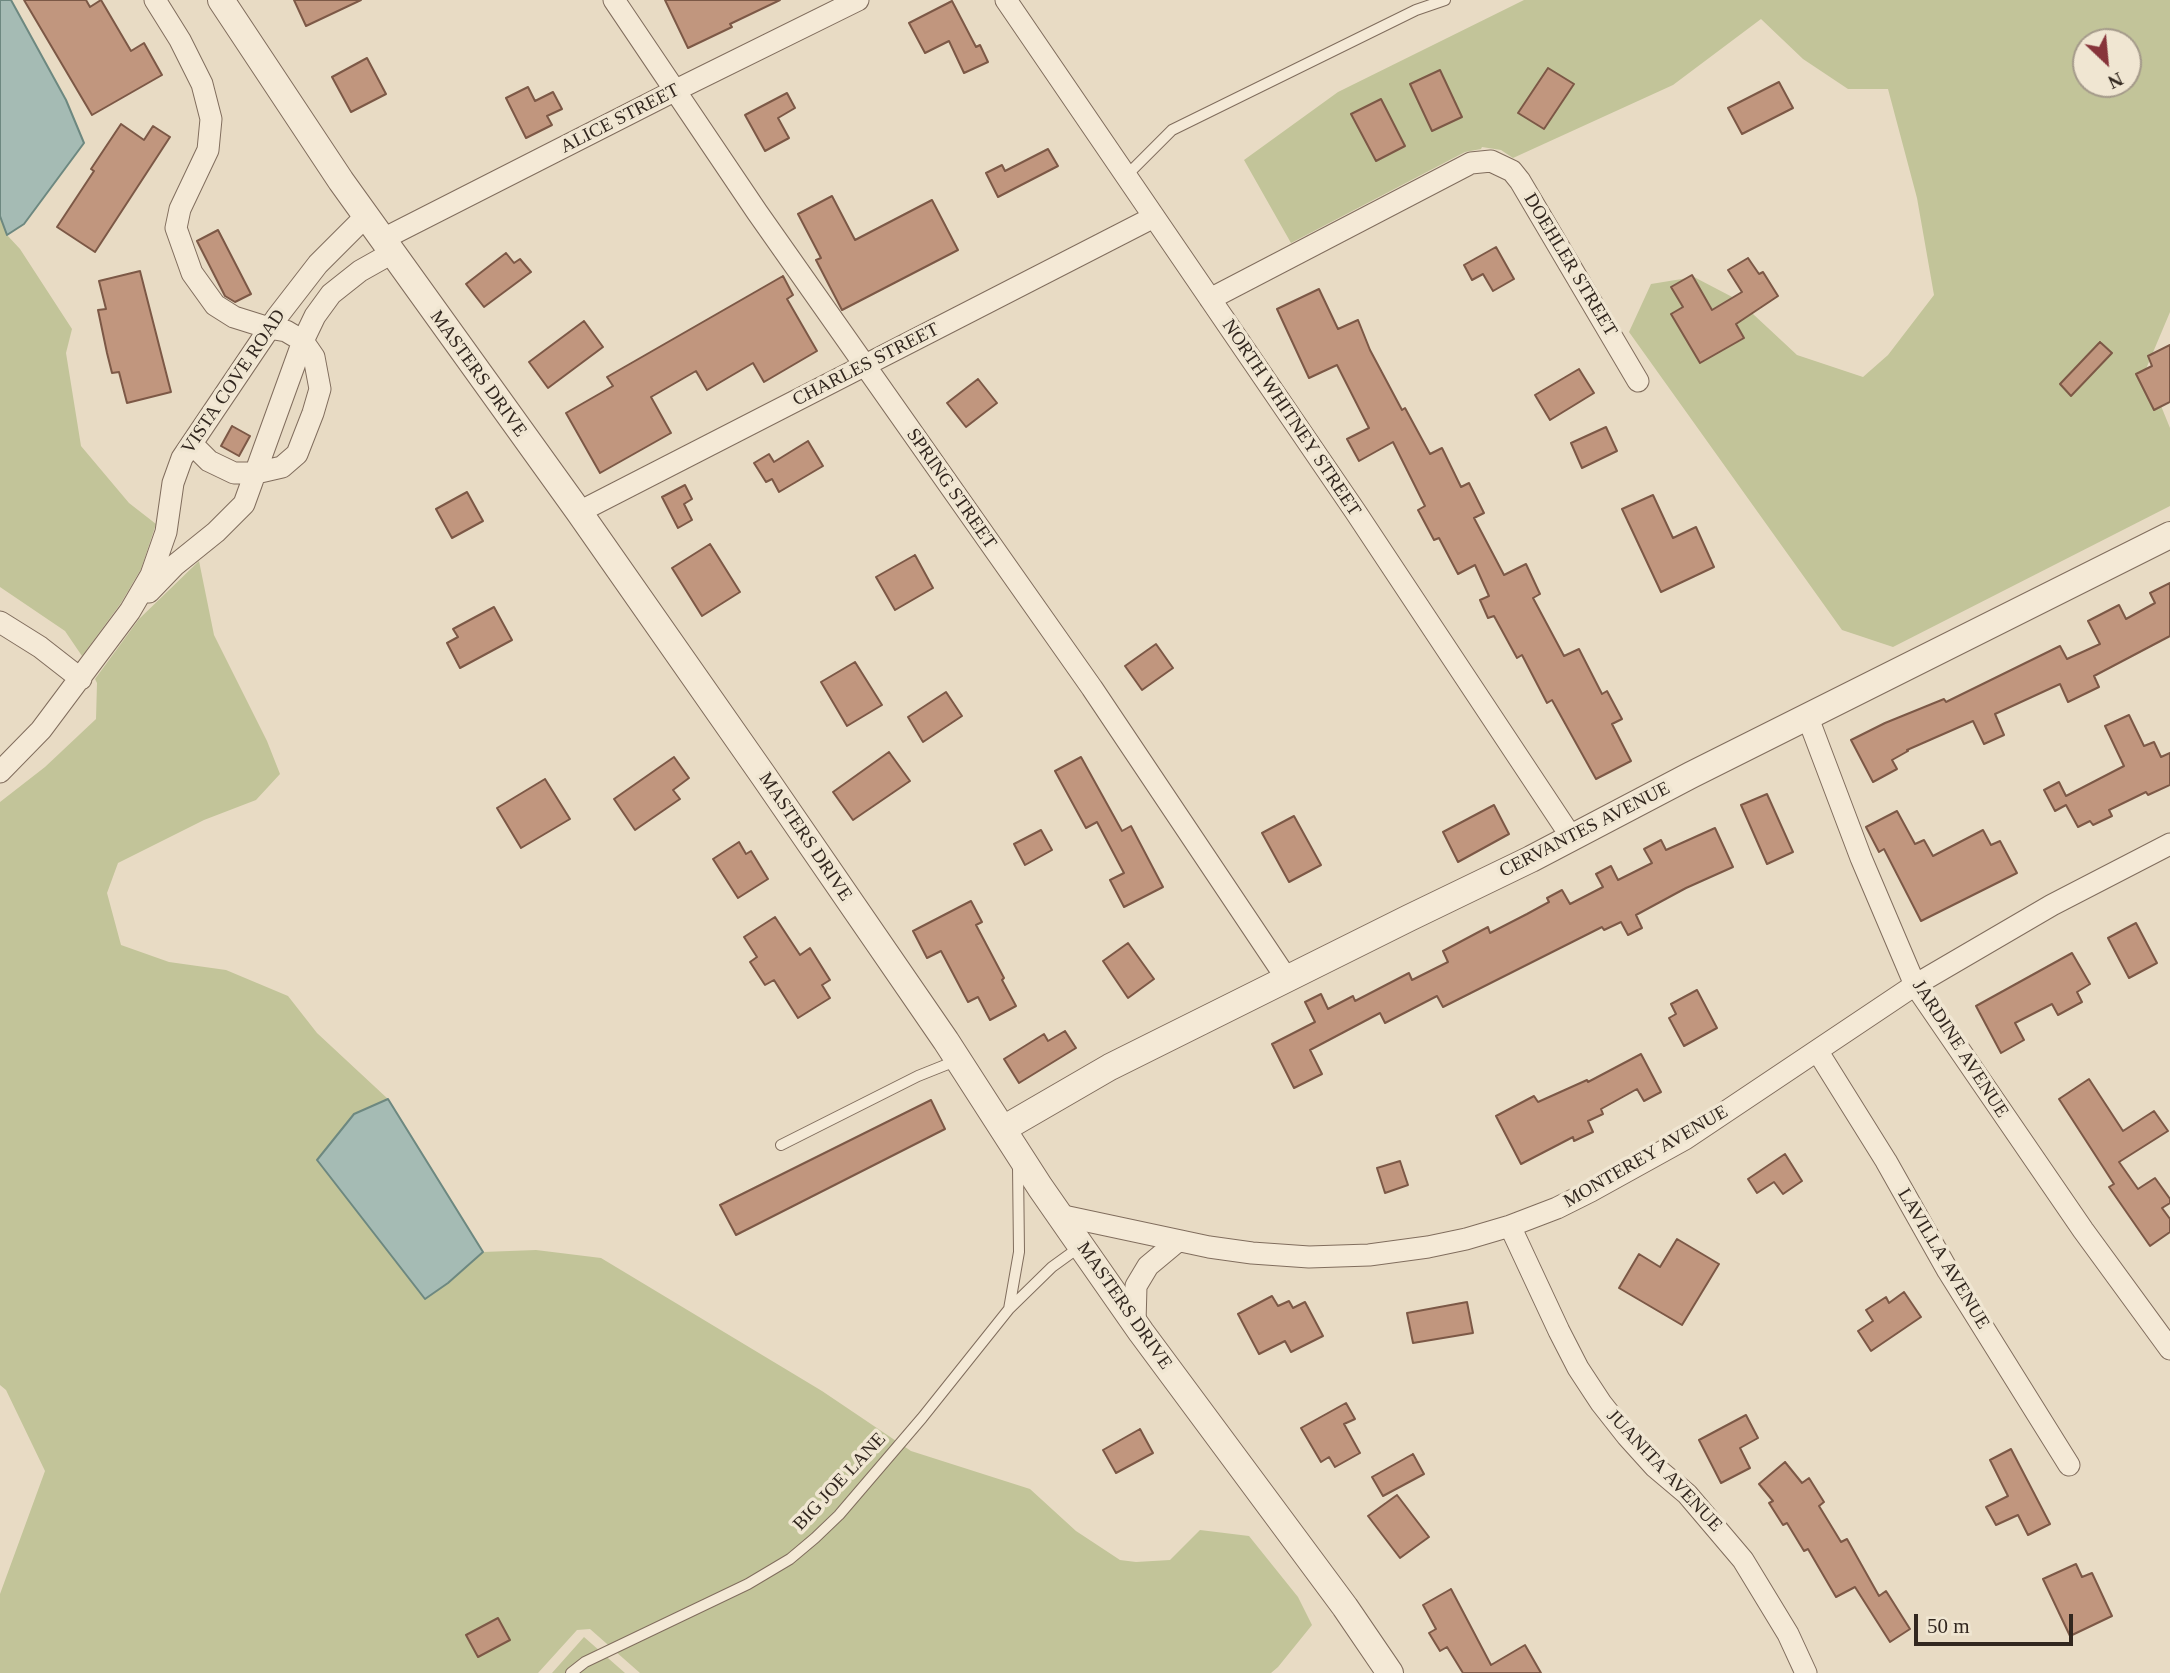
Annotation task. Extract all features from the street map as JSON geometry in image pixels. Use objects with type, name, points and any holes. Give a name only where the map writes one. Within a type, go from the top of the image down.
[{"type":"street","points":[[155,0],[180,40],[202,84],[211,120],[208,150],[180,209],[176,228],[192,273],[215,305],[234,317],[286,331],[303,341],[314,357],[320,388],[297,454],[282,467],[256,473],[234,473],[209,461],[192,444]]},
{"type":"street","name":"MASTERS DRIVE","points":[[221,0],[366,216],[579,512],[771,786],[958,1060],[1059,1215],[1135,1323],[1345,1607],[1390,1673]]},
{"type":"street","name":"SPRING STREET","points":[[614,0],[757,212],[1092,688],[1287,979]]},
{"type":"street","name":"ALICE STREET","points":[[387,246],[676,90],[858,0]]},
{"type":"street","name":"NORTH WHITNEY STREET","points":[[1006,0],[1347,499],[1572,838]]},
{"type":"street","name":"DOEHLER STREET","points":[[1210,299],[1471,163],[1491,161],[1512,171],[1520,181],[1638,381]]},
{"type":"street","name":"VISTA COVE ROAD","points":[[0,772],[41,730],[81,679],[130,611],[151,575],[166,532],[173,483],[182,458],[269,328],[318,264],[366,216]]},
{"type":"street","name":"CHARLES STREET","points":[[579,512],[1153,217]]},
{"type":"street","name":"VISTA COVE ROAD","points":[[130,611],[244,504],[303,341],[315,316],[331,294],[387,246]]},
{"type":"street","name":"CERVANTES AVENUE","points":[[1003,1129],[1110,1067],[1572,838],[2170,535]]},
{"type":"street","points":[[0,622],[40,647],[81,679]]},
{"type":"street","name":"JARDINE AVENUE","points":[[1808,718],[1861,858],[1915,985],[2083,1230],[2170,1349]]},
{"type":"street","name":"MONTEREY AVENUE","points":[[1059,1215],[1252,1254],[1309,1257],[1370,1255],[1466,1239],[1510,1226],[1569,1202],[1685,1139],[1915,985],[2052,905],[2170,844]]},
{"type":"street","name":"LAVILLA AVENUE","points":[[1818,1052],[1886,1161],[1948,1272],[2069,1465]]},
{"type":"street","name":"JUANITA AVENUE","points":[[1510,1226],[1578,1368],[1601,1403],[1627,1436],[1656,1467],[1687,1494],[1743,1560],[1773,1606],[1806,1673]]},
{"type":"street","points":[[1135,1323],[1136,1286],[1148,1266],[1178,1241]]},
{"type":"lane","points":[[1126,177],[1172,130],[1416,10],[1445,0]]},
{"type":"lane","points":[[780,1145],[918,1076],[958,1060]]},
{"type":"lane","points":[[1009,1309],[1019,1252],[1018,1153]]},
{"type":"lane","name":"BIG JOE LANE","points":[[571,1673],[585,1662],[748,1584],[790,1559],[839,1516],[1009,1309],[1052,1267],[1081,1246]]},
{"type":"green space","points":[[1524,0],[2170,0],[2170,312],[2146,369],[2170,428],[2170,506],[1893,647],[1842,630],[1629,332],[1651,284],[1694,277],[1738,300],[1797,355],[1863,377],[1888,355],[1934,295],[1917,198],[1888,89],[1848,89],[1803,59],[1761,19],[1673,85],[1513,158],[1501,150],[1482,147],[1465,152],[1291,243],[1244,160],[1338,92]]},
{"type":"green space","points":[[0,216],[7,235],[20,249],[72,329],[66,353],[81,446],[129,503],[156,524],[141,569],[121,603],[82,656],[65,631],[0,587]]},
{"type":"green space","points":[[199,561],[214,635],[267,741],[280,774],[256,800],[204,820],[118,863],[107,893],[121,945],[169,962],[226,970],[288,996],[317,1033],[388,1099],[354,1114],[317,1160],[424,1298],[448,1283],[483,1252],[536,1250],[601,1258],[822,1391],[911,1451],[1030,1489],[1076,1531],[1120,1560],[1170,1560],[1200,1530],[1249,1536],[1298,1597],[1312,1625],[1278,1667],[1271,1673],[640,1673],[590,1629],[577,1630],[538,1673],[0,1673],[0,1594],[45,1471],[6,1390],[0,1385],[0,802],[45,767],[96,719],[95,679],[139,619]]},
{"type":"green space","points":[[584,1637],[625,1673],[552,1673]]},
{"type":"water","points":[[0,0],[11,0],[66,100],[84,143],[24,224],[7,235],[0,216]]},
{"type":"water","points":[[388,1099],[483,1252],[425,1299],[317,1160],[354,1114]]},
{"type":"building","points":[[24,0],[86,0],[90,7],[101,0],[131,51],[144,43],[162,75],[92,115]]},
{"type":"building","points":[[294,0],[361,0],[306,26]]},
{"type":"building","points":[[665,0],[780,0],[688,48]]},
{"type":"building","points":[[952,1],[976,47],[980,45],[988,62],[964,73],[949,41],[925,53],[909,23]]},
{"type":"building","points":[[367,58],[386,94],[351,112],[332,77]]},
{"type":"building","points":[[1548,68],[1574,84],[1544,129],[1518,113]]},
{"type":"building","points":[[1440,70],[1462,117],[1432,131],[1410,84]]},
{"type":"building","points":[[1779,82],[1793,108],[1742,134],[1728,108]]},
{"type":"building","points":[[528,87],[535,101],[553,92],[562,109],[547,116],[552,125],[526,138],[506,98]]},
{"type":"building","points":[[787,93],[795,108],[778,118],[789,138],[765,151],[745,115]]},
{"type":"building","points":[[1381,99],[1405,146],[1376,161],[1351,114]]},
{"type":"building","points":[[121,124],[144,140],[153,126],[170,137],[95,252],[57,227]]},
{"type":"building","points":[[1048,149],[1058,166],[998,197],[986,173],[1002,165],[1005,171]]},
{"type":"building","points":[[832,196],[855,240],[932,200],[958,250],[842,310],[816,260],[821,258],[798,214]]},
{"type":"building","points":[[218,230],[251,294],[235,302],[225,296],[197,241]]},
{"type":"building","points":[[1496,247],[1514,279],[1493,291],[1483,274],[1472,280],[1464,265]]},
{"type":"building","points":[[506,253],[514,263],[520,259],[531,272],[484,307],[466,284]]},
{"type":"building","points":[[1748,258],[1759,274],[1763,272],[1778,296],[1736,324],[1744,338],[1700,363],[1671,314],[1683,307],[1671,287],[1692,275],[1712,310],[1742,292],[1728,270]]},
{"type":"building","points":[[140,271],[171,392],[127,403],[119,372],[112,373],[107,353],[98,310],[106,309],[99,281]]},
{"type":"building","points":[[783,276],[793,295],[787,299],[817,351],[764,382],[753,363],[707,390],[696,371],[651,397],[671,433],[600,473],[566,413],[613,386],[607,377]]},
{"type":"building","points":[[1319,289],[1338,329],[1358,320],[1370,350],[1402,410],[1405,408],[1430,454],[1442,448],[1461,487],[1469,483],[1484,513],[1474,518],[1504,575],[1526,564],[1540,594],[1533,598],[1564,656],[1579,649],[1602,694],[1607,691],[1622,719],[1612,724],[1631,761],[1596,779],[1552,700],[1547,703],[1522,655],[1517,658],[1494,616],[1488,618],[1480,600],[1489,596],[1475,565],[1458,574],[1439,538],[1434,540],[1418,510],[1425,506],[1393,442],[1359,461],[1347,439],[1369,428],[1337,365],[1309,378],[1277,309]]},
{"type":"building","points":[[584,321],[603,347],[548,388],[529,362]]},
{"type":"building","points":[[2100,342],[2112,353],[2071,396],[2060,384]]},
{"type":"building","points":[[2170,345],[2170,402],[2154,410],[2136,374],[2152,366],[2148,356]]},
{"type":"building","points":[[1579,369],[1594,393],[1550,420],[1535,395]]},
{"type":"building","points":[[978,379],[997,403],[966,427],[947,403]]},
{"type":"building","points":[[232,426],[250,436],[239,456],[221,446]]},
{"type":"building","points":[[1606,427],[1617,451],[1582,468],[1571,443]]},
{"type":"building","points":[[808,441],[823,466],[779,492],[772,479],[766,482],[754,463],[769,454],[774,462]]},
{"type":"building","points":[[685,485],[692,499],[684,504],[692,520],[678,528],[662,497]]},
{"type":"building","points":[[467,492],[483,521],[452,538],[436,509]]},
{"type":"building","points":[[1653,495],[1673,538],[1696,527],[1714,567],[1661,592],[1622,509]]},
{"type":"building","points":[[710,544],[740,592],[702,616],[672,568]]},
{"type":"building","points":[[915,555],[933,588],[895,610],[876,577]]},
{"type":"building","points":[[2170,583],[2170,636],[2094,676],[2099,687],[2068,702],[2060,684],[1995,714],[2004,735],[1984,744],[1973,721],[1907,750],[1892,760],[1897,769],[1873,782],[1851,740],[1944,699],[1946,702],[2060,646],[2067,659],[2100,644],[2088,621],[2119,605],[2126,619],[2155,603],[2150,593]]},
{"type":"building","points":[[494,607],[512,640],[460,668],[447,643],[458,637],[453,629]]},
{"type":"building","points":[[1156,644],[1173,668],[1142,690],[1125,666]]},
{"type":"building","points":[[855,662],[882,705],[847,726],[821,682]]},
{"type":"building","points":[[946,692],[962,716],[923,742],[908,717]]},
{"type":"building","points":[[2129,715],[2144,746],[2154,742],[2161,757],[2170,753],[2170,785],[2148,795],[2146,792],[2109,810],[2112,816],[2093,825],[2090,821],[2078,827],[2066,805],[2055,811],[2044,790],[2059,782],[2066,796],[2124,766],[2105,726]]},
{"type":"building","points":[[889,752],[910,781],[853,820],[833,792]]},
{"type":"building","points":[[674,757],[689,778],[673,790],[680,799],[635,830],[614,799]]},
{"type":"building","points":[[1081,757],[1122,831],[1131,826],[1163,887],[1124,907],[1110,880],[1124,873],[1097,822],[1086,828],[1055,771]]},
{"type":"building","points":[[545,779],[570,819],[521,848],[497,808]]},
{"type":"building","points":[[1767,794],[1793,852],[1767,864],[1741,805]]},
{"type":"building","points":[[1494,805],[1509,834],[1458,862],[1443,832]]},
{"type":"building","points":[[1897,811],[1915,844],[1924,840],[1933,856],[1983,830],[1991,845],[2000,841],[2017,873],[1921,921],[1884,849],[1879,852],[1866,827]]},
{"type":"building","points":[[1294,816],[1321,865],[1289,882],[1262,833]]},
{"type":"building","points":[[1715,828],[1733,867],[1636,915],[1642,928],[1628,935],[1621,922],[1604,930],[1602,927],[1443,1007],[1437,996],[1385,1023],[1380,1013],[1310,1050],[1322,1074],[1294,1088],[1272,1044],[1315,1022],[1305,1002],[1321,994],[1328,1009],[1353,996],[1355,1001],[1409,973],[1412,980],[1448,962],[1443,951],[1488,927],[1490,933],[1549,902],[1547,898],[1562,890],[1570,904],[1603,887],[1596,874],[1611,866],[1618,880],[1652,863],[1644,849],[1661,840],[1666,850]]},
{"type":"building","points":[[1041,830],[1052,850],[1025,865],[1014,844]]},
{"type":"building","points":[[739,842],[746,854],[751,851],[768,879],[738,898],[713,859]]},
{"type":"building","points":[[971,901],[982,922],[976,925],[1016,1006],[990,1020],[978,997],[968,1002],[941,951],[927,958],[913,931]]},
{"type":"building","points":[[775,917],[800,955],[810,948],[830,980],[822,985],[830,998],[798,1018],[774,980],[765,985],[750,962],[757,957],[744,937]]},
{"type":"building","points":[[2136,923],[2157,963],[2129,978],[2108,938]]},
{"type":"building","points":[[1128,943],[1154,979],[1128,998],[1103,961]]},
{"type":"building","points":[[2072,953],[2090,984],[2077,992],[2082,1002],[2058,1015],[2052,1004],[2015,1023],[2024,1040],[2001,1053],[1976,1006]]},
{"type":"building","points":[[1697,990],[1717,1028],[1684,1046],[1669,1018],[1676,1014],[1671,1004]]},
{"type":"building","points":[[1065,1031],[1076,1048],[1019,1083],[1004,1059],[1044,1034],[1048,1041]]},
{"type":"building","points":[[1641,1054],[1661,1092],[1644,1101],[1637,1089],[1601,1109],[1603,1114],[1588,1121],[1593,1132],[1574,1141],[1573,1137],[1521,1164],[1496,1116],[1534,1096],[1538,1102],[1587,1080],[1588,1082]]},
{"type":"building","points":[[2089,1079],[2123,1131],[2154,1111],[2168,1131],[2119,1162],[2138,1189],[2155,1178],[2170,1199],[2170,1203],[2162,1208],[2170,1219],[2170,1232],[2150,1246],[2109,1187],[2114,1184],[2059,1099]]},
{"type":"building","points":[[931,1100],[945,1129],[736,1235],[720,1205]]},
{"type":"building","points":[[1785,1154],[1802,1181],[1783,1194],[1774,1182],[1757,1193],[1748,1179]]},
{"type":"building","points":[[1400,1161],[1408,1185],[1385,1193],[1377,1168]]},
{"type":"building","points":[[1677,1239],[1719,1264],[1682,1325],[1619,1288],[1639,1254],[1660,1267]]},
{"type":"building","points":[[1904,1292],[1921,1317],[1871,1351],[1858,1331],[1873,1321],[1866,1310],[1886,1297],[1889,1303]]},
{"type":"building","points":[[1272,1296],[1278,1306],[1289,1301],[1293,1308],[1305,1302],[1323,1336],[1291,1352],[1285,1341],[1259,1354],[1238,1314]]},
{"type":"building","points":[[1467,1302],[1473,1333],[1413,1343],[1407,1313]]},
{"type":"building","points":[[1346,1403],[1355,1419],[1344,1424],[1360,1453],[1335,1467],[1329,1457],[1321,1462],[1301,1428]]},
{"type":"building","points":[[1746,1415],[1758,1438],[1740,1448],[1750,1468],[1721,1483],[1699,1440]]},
{"type":"building","points":[[1140,1429],[1153,1453],[1116,1473],[1103,1450]]},
{"type":"building","points":[[2011,1449],[2050,1524],[2028,1535],[2018,1515],[1996,1525],[1986,1507],[2008,1496],[1990,1460]]},
{"type":"building","points":[[1413,1454],[1424,1474],[1383,1496],[1372,1477]]},
{"type":"building","points":[[1785,1462],[1802,1483],[1809,1478],[1824,1502],[1819,1506],[1841,1542],[1847,1539],[1879,1596],[1886,1591],[1910,1629],[1890,1642],[1855,1587],[1836,1597],[1808,1549],[1804,1551],[1787,1523],[1783,1525],[1769,1503],[1773,1501],[1759,1484]]},
{"type":"building","points":[[1397,1495],[1429,1537],[1400,1558],[1368,1516]]},
{"type":"building","points":[[2076,1564],[2082,1577],[2092,1573],[2112,1616],[2070,1636],[2043,1579]]},
{"type":"building","points":[[1451,1589],[1491,1665],[1525,1645],[1541,1673],[1463,1673],[1447,1647],[1440,1651],[1429,1633],[1436,1629],[1423,1605]]},
{"type":"building","points":[[498,1618],[510,1640],[478,1657],[466,1635]]}]
